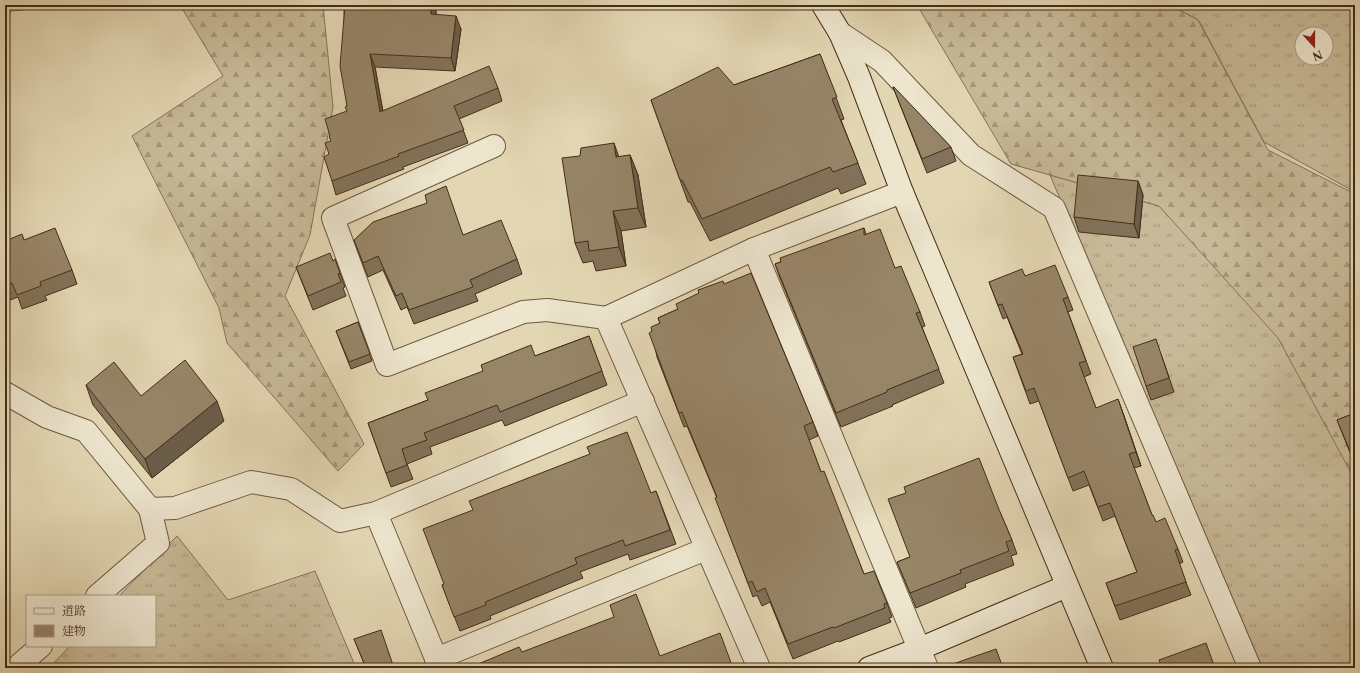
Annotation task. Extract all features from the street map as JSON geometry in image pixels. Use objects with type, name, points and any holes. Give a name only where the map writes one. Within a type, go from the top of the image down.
[{"type":"street","points":[[823,5],[840,33],[859,77],[902,192],[1102,668]]},
{"type":"street","points":[[840,33],[882,61],[971,155],[1054,208],[1250,668]]},
{"type":"street","points":[[494,146],[333,218],[387,365],[523,312],[547,310],[606,318],[754,249],[902,192]]},
{"type":"street","points":[[754,249],[923,658]]},
{"type":"street","points":[[606,318],[759,668]]},
{"type":"street","points":[[5,393],[47,417],[86,431],[150,509],[158,543],[99,595]]},
{"type":"street","points":[[150,509],[175,508],[251,482],[291,489],[340,521],[376,513],[643,401]]},
{"type":"street","points":[[376,513],[438,664],[706,548]]},
{"type":"street","points":[[869,668],[923,658],[1067,586]]},
{"type":"street","points":[[19,668],[18,666],[40,647]]},
{"type":"green space","points":[[5,5],[74,5],[11,11],[5,24]]},
{"type":"green space","points":[[180,5],[323,5],[333,107],[310,235],[285,296],[364,444],[338,471],[227,343],[219,308],[132,136],[223,76]]},
{"type":"green space","points":[[917,5],[1170,5],[1198,20],[1268,150],[1355,194],[1355,480],[1278,338],[1159,206],[1011,164]]},
{"type":"green space","points":[[1170,5],[1355,5],[1355,192],[1264,142],[1199,21]]},
{"type":"green space","points":[[1050,175],[1159,206],[1265,309],[1355,478],[1355,668],[1258,668]]},
{"type":"green space","points":[[177,536],[228,600],[315,571],[356,668],[49,668],[69,647],[156,647],[156,595],[120,595]]},
{"type":"building","points":[[345,5],[431,5],[431,14],[456,16],[451,58],[370,54],[380,112],[489,66],[498,88],[454,106],[464,130],[398,154],[399,156],[332,181],[324,157],[329,154],[325,143],[331,141],[325,119],[347,111],[345,107],[347,106],[340,66]]},
{"type":"building","points":[[820,54],[837,97],[832,99],[858,163],[833,172],[830,167],[702,219],[682,180],[680,180],[651,100],[718,67],[734,85]]},
{"type":"building","points":[[894,87],[951,147],[922,159]]},
{"type":"building","points":[[614,143],[616,157],[630,155],[638,208],[613,211],[619,247],[589,251],[588,241],[575,243],[562,158],[580,156],[581,148]]},
{"type":"building","points":[[1078,175],[1138,181],[1134,224],[1074,217]]},
{"type":"building","points":[[446,186],[463,235],[501,220],[517,259],[470,280],[473,287],[409,310],[402,293],[396,296],[378,256],[363,263],[354,240],[373,222],[427,203],[425,195]]},
{"type":"building","points":[[55,228],[72,270],[40,282],[41,286],[17,295],[12,283],[5,286],[5,241],[22,234],[24,240]]},
{"type":"building","points":[[864,228],[864,235],[880,229],[895,268],[901,266],[920,312],[916,313],[939,369],[836,413],[775,264],[781,262],[780,258]]},
{"type":"building","points":[[330,253],[333,261],[335,259],[340,273],[338,274],[341,282],[308,296],[296,267]]},
{"type":"building","points":[[1055,265],[1068,297],[1063,299],[1086,361],[1079,363],[1096,408],[1118,399],[1136,452],[1129,454],[1152,515],[1156,522],[1165,518],[1178,549],[1175,550],[1186,582],[1115,606],[1106,583],[1137,572],[1110,503],[1098,507],[1084,471],[1068,478],[1034,388],[1026,391],[1013,357],[1023,354],[1002,304],[998,305],[989,282],[1022,269],[1025,276]]},
{"type":"building","points":[[751,273],[813,422],[804,426],[821,472],[824,471],[864,574],[874,571],[887,603],[884,604],[885,608],[788,644],[765,588],[757,592],[752,581],[748,583],[715,498],[717,497],[682,412],[679,413],[649,333],[652,331],[651,327],[660,323],[658,318],[678,309],[676,304],[699,293],[698,290],[723,281],[724,284]]},
{"type":"building","points":[[358,322],[370,354],[349,362],[336,331]]},
{"type":"building","points":[[589,336],[602,371],[500,412],[497,405],[424,433],[427,440],[402,449],[407,465],[386,473],[368,423],[428,400],[425,393],[483,371],[481,365],[531,345],[535,356]]},
{"type":"building","points":[[1156,339],[1169,378],[1146,386],[1133,347]]},
{"type":"building","points":[[185,360],[217,401],[145,459],[86,385],[114,362],[141,396]]},
{"type":"building","points":[[1355,413],[1355,463],[1337,420]]},
{"type":"building","points":[[627,432],[651,493],[656,491],[670,530],[625,546],[623,540],[575,558],[577,564],[485,602],[486,605],[454,617],[442,585],[444,584],[423,529],[473,510],[469,501],[590,454],[587,447]]},
{"type":"building","points":[[979,458],[1012,540],[1006,542],[1009,551],[960,570],[961,573],[910,593],[897,562],[910,557],[888,499],[906,493],[904,487]]},
{"type":"building","points":[[636,594],[660,656],[720,633],[733,668],[471,667],[519,647],[522,652],[614,617],[610,605]]},
{"type":"building","points":[[381,630],[394,668],[366,668],[354,639]]},
{"type":"building","points":[[1206,643],[1215,668],[1162,668],[1159,660]]},
{"type":"building","points":[[996,649],[1003,668],[951,668],[950,665]]}]
